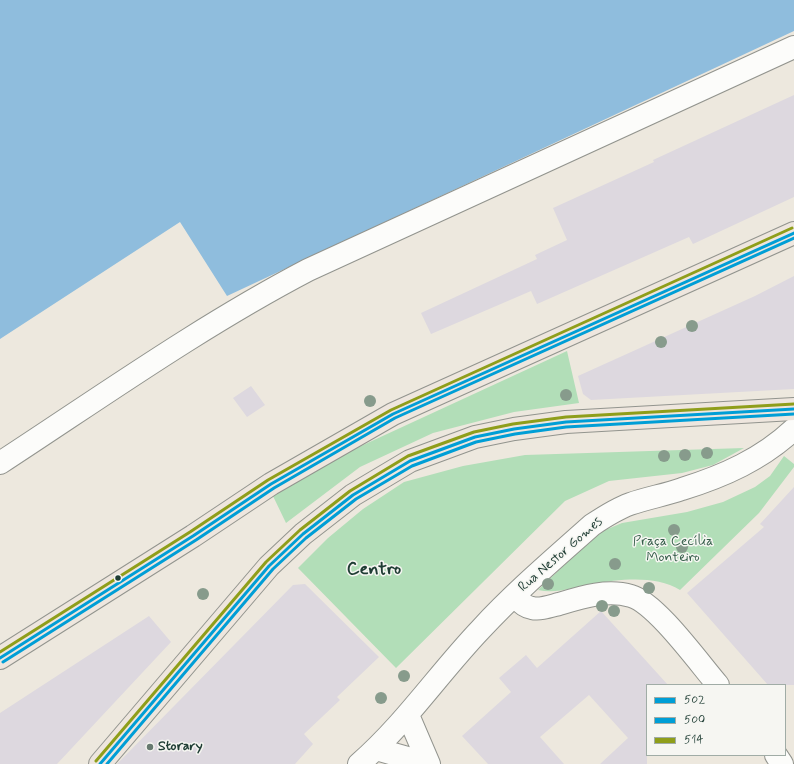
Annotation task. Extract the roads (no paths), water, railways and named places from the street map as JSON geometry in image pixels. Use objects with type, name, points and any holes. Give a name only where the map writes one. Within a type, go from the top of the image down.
[{"type":"main road","points":[[0,658],[193,536],[271,484],[393,414],[794,233]]},
{"type":"main road","points":[[100,764],[269,566],[302,534],[353,495],[410,461],[442,448],[476,437],[514,429],[566,422],[794,409]]},
{"type":"street","points":[[0,463],[260,295],[301,273],[794,47]]},
{"type":"street","name":"Rua Nestor Gomes","points":[[359,764],[376,749],[408,715],[481,629],[514,596],[592,525],[612,512],[629,505],[682,490],[735,470],[782,440],[794,429]]},
{"type":"street","points":[[514,596],[524,605],[532,609],[542,608],[590,595],[604,593],[630,595],[643,602],[657,614],[717,684]]},
{"type":"street","points":[[408,715],[429,764]]},
{"type":"street","points":[[376,749],[429,764]]},
{"type":"water","points":[[0,0],[794,0],[794,31],[227,296],[180,222],[0,339]]},
{"type":"place","name":"Storary","points":[[150,747]]},
{"type":"district","name":"Centro","points":[[374,570]]},
{"type":"park label","name":"Praça Cecília Monteiro","points":[[673,550]]}]
